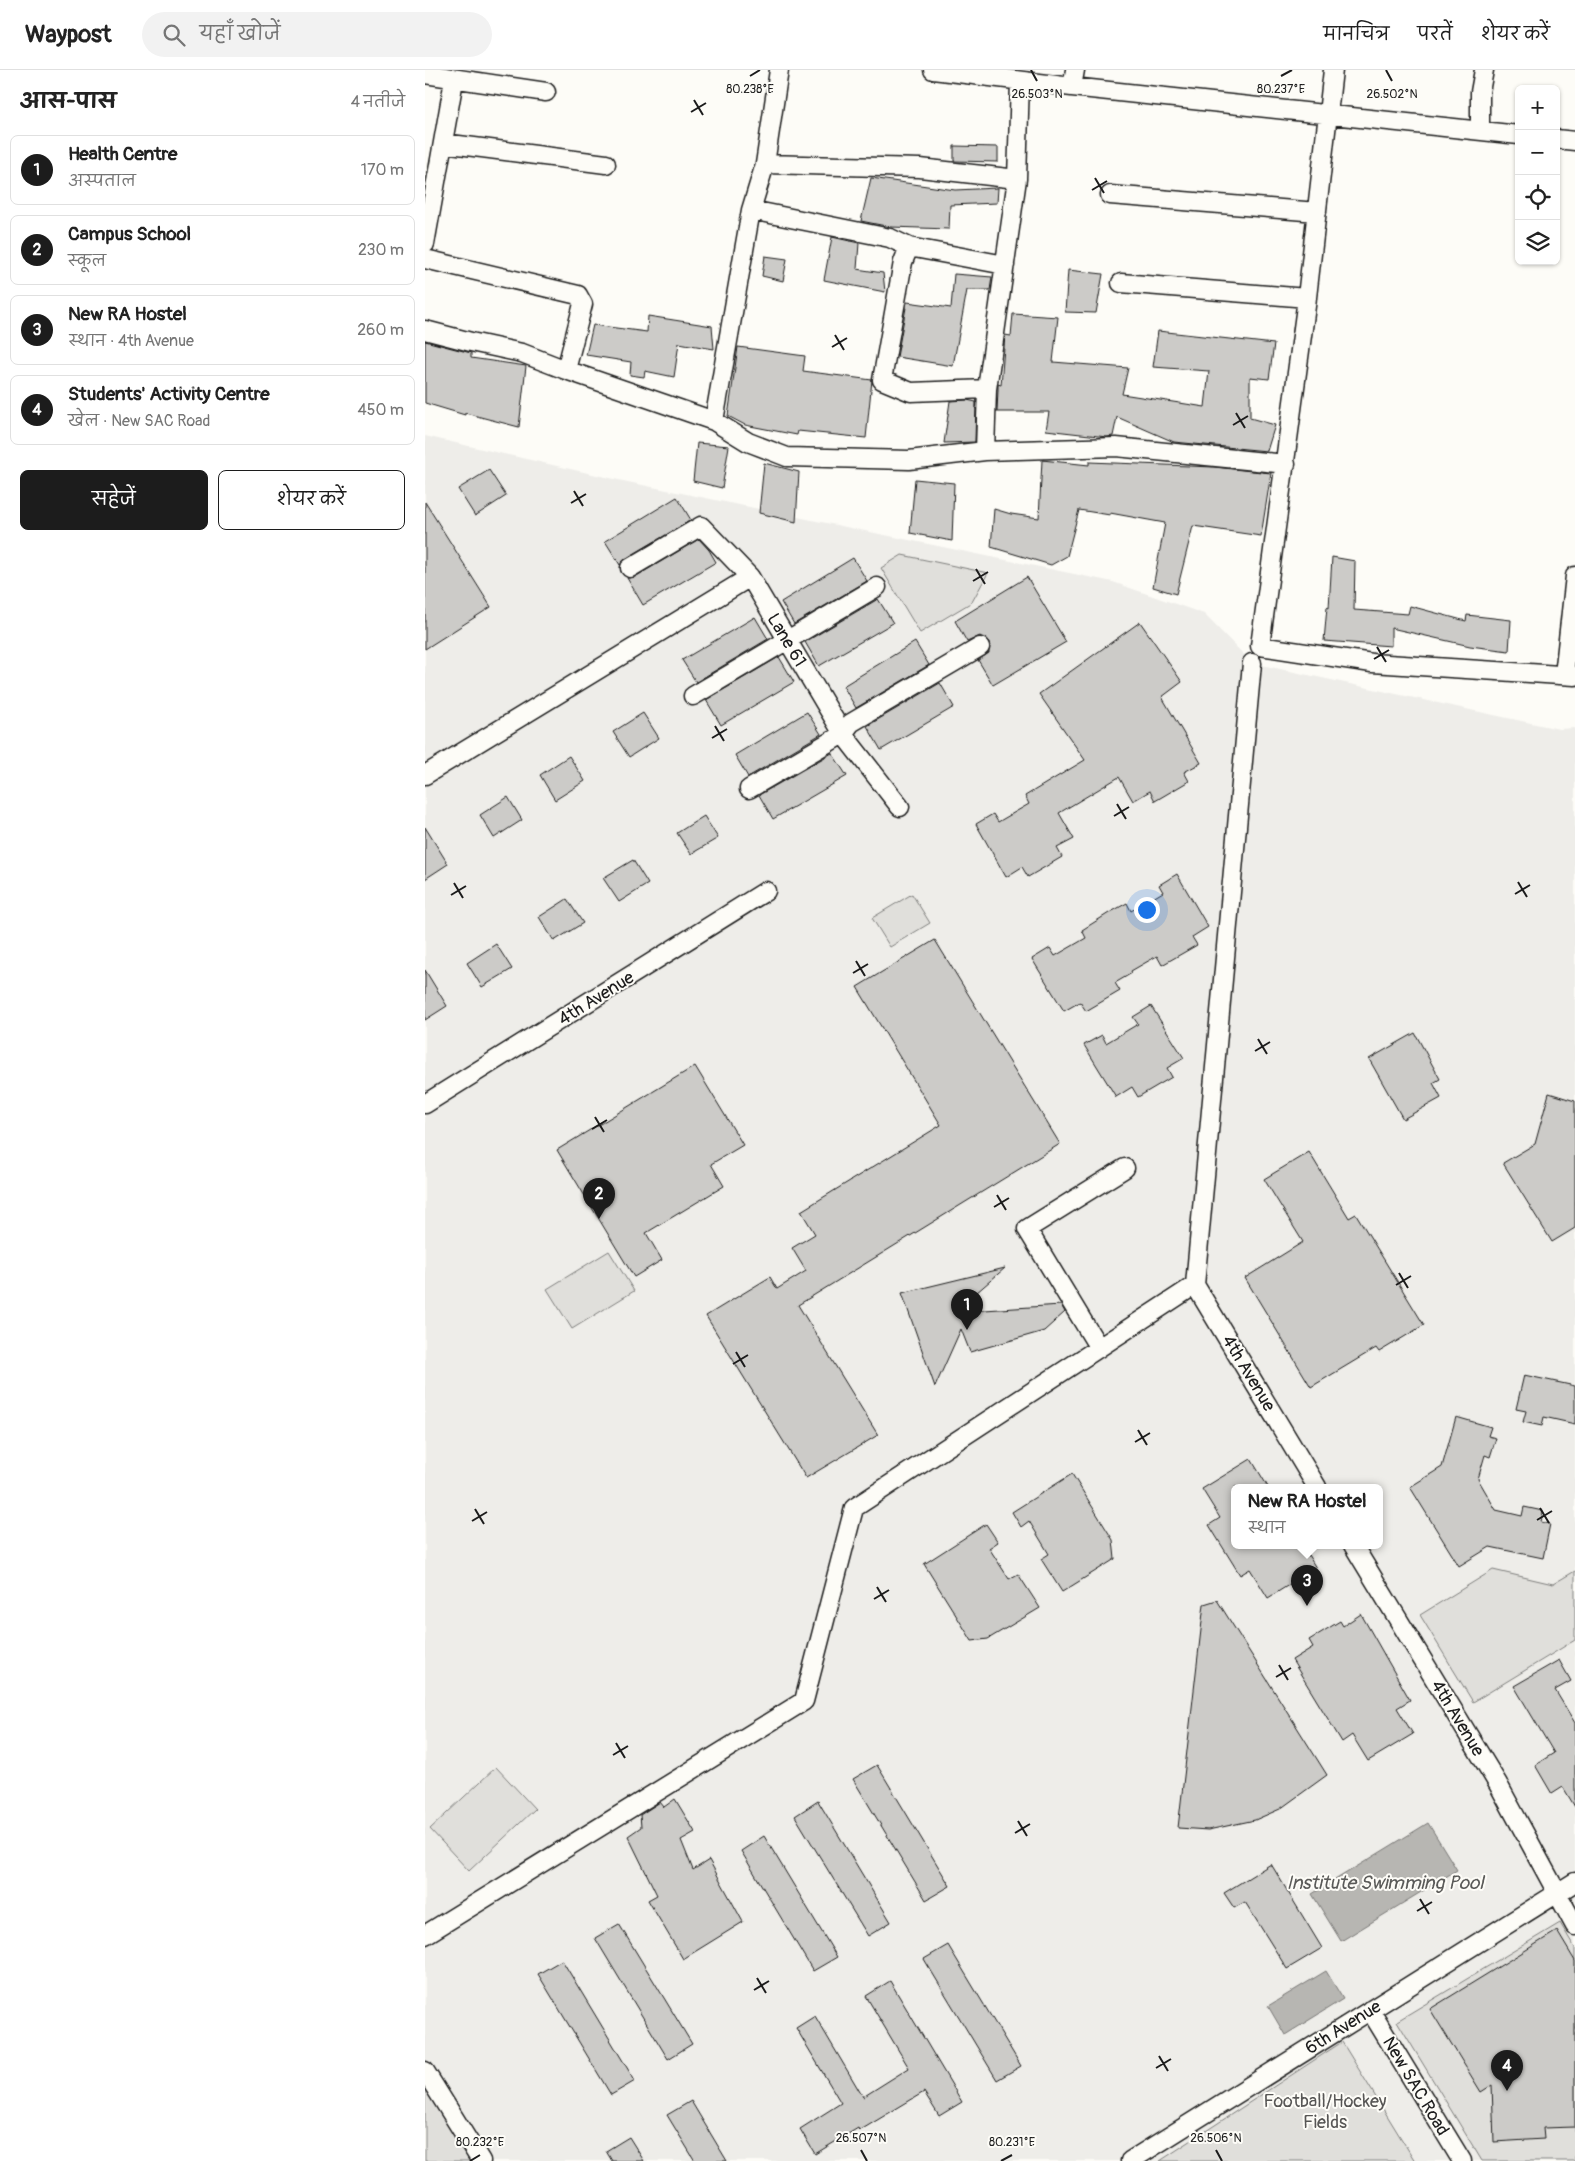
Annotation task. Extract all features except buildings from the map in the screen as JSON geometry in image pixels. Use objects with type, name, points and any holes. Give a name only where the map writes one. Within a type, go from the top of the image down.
[{"type":"street","points":[[713,421],[751,210],[765,164],[779,70]]},
{"type":"street","points":[[933,70],[1020,81],[1073,79],[1328,114],[1515,134]]},
{"type":"street","points":[[1333,70],[1286,464],[1260,646],[1372,663],[1569,676],[1575,576]]},
{"type":"street","points":[[1480,130],[1480,92],[1485,70]]},
{"type":"street","points":[[425,74],[454,80],[546,92]]},
{"type":"street","points":[[425,244],[454,80]]},
{"type":"street","points":[[985,451],[987,389],[1017,179],[1020,81]]},
{"type":"street","points":[[1560,139],[1575,141]]},
{"type":"street","points":[[443,142],[606,164]]},
{"type":"street","points":[[765,164],[920,168],[1017,179]]},
{"type":"street","points":[[1110,195],[1317,212]]},
{"type":"street","points":[[751,210],[890,238],[909,247],[1005,264]]},
{"type":"street","points":[[909,247],[903,262],[882,380],[911,392],[987,389]]},
{"type":"street","points":[[425,259],[578,296],[583,304],[566,370]]},
{"type":"street","points":[[1121,283],[1307,298]]},
{"type":"street","points":[[425,330],[471,342],[522,352],[566,370],[713,421],[748,442],[787,456],[909,460],[985,451],[1116,447],[1286,464]]},
{"type":"street","name":"Lane 61","points":[[630,568],[701,526],[749,577],[843,734],[900,807]]},
{"type":"street","points":[[425,775],[749,577]]},
{"type":"street","points":[[693,696],[877,587]]},
{"type":"street","points":[[749,789],[843,734],[851,723],[981,647]]},
{"type":"street","points":[[425,1935],[804,1701],[855,1508],[1195,1285],[1252,662]]},
{"type":"street","name":"4th Avenue","points":[[425,1104],[766,891]]},
{"type":"street","points":[[1099,1348],[1027,1229],[1125,1168]]},
{"type":"street","name":"4th Avenue","points":[[1195,1285],[1315,1484]]},
{"type":"street","name":"4th Avenue","points":[[1355,1549],[1498,1784],[1575,1926]]},
{"type":"street","name":"6th Avenue","points":[[1130,2161],[1575,1882]]},
{"type":"street","name":"New SAC Road","points":[[1370,2010],[1462,2161]]},
{"type":"street","points":[[425,2071],[481,2161]]},
{"type":"shaded area","points":[[425,436],[623,481],[1113,582],[1204,614],[1252,663],[1559,729],[1575,728],[1575,2161],[425,2161]]},
{"type":"green space","points":[[902,555],[988,573],[972,602],[920,633],[881,568]]},
{"type":"green space","points":[[912,894],[930,923],[890,947],[872,918]]},
{"type":"green space","points":[[609,1251],[634,1291],[572,1329],[547,1289]]},
{"type":"green space","points":[[1493,1570],[1553,1584],[1575,1571],[1575,1640],[1473,1702],[1420,1615]]},
{"type":"green space","points":[[496,1767],[535,1809],[469,1871],[430,1829]]},
{"type":"green space","points":[[1560,1923],[1575,1948],[1575,2161],[1482,2161],[1397,2021]]},
{"type":"green space","name":"Football/Hockey Fields","points":[[1342,2042],[1415,2161],[1160,2161]]},
{"type":"green space","points":[[425,2085],[472,2161],[425,2161]]},
{"type":"water","name":"Institute Swimming Pool","points":[[1428,1823],[1457,1870],[1341,1941],[1312,1894]]},
{"type":"water","points":[[1326,1971],[1343,1999],[1285,2035],[1268,2006]]},
{"type":"place","name":"Campus School","points":[[599,1219]]},
{"type":"place","name":"Health Centre","points":[[967,1330]]},
{"type":"place","name":"New RA Hostel","points":[[1307,1606]]},
{"type":"place","name":"Students' Activity Centre","points":[[1507,2091]]}]
